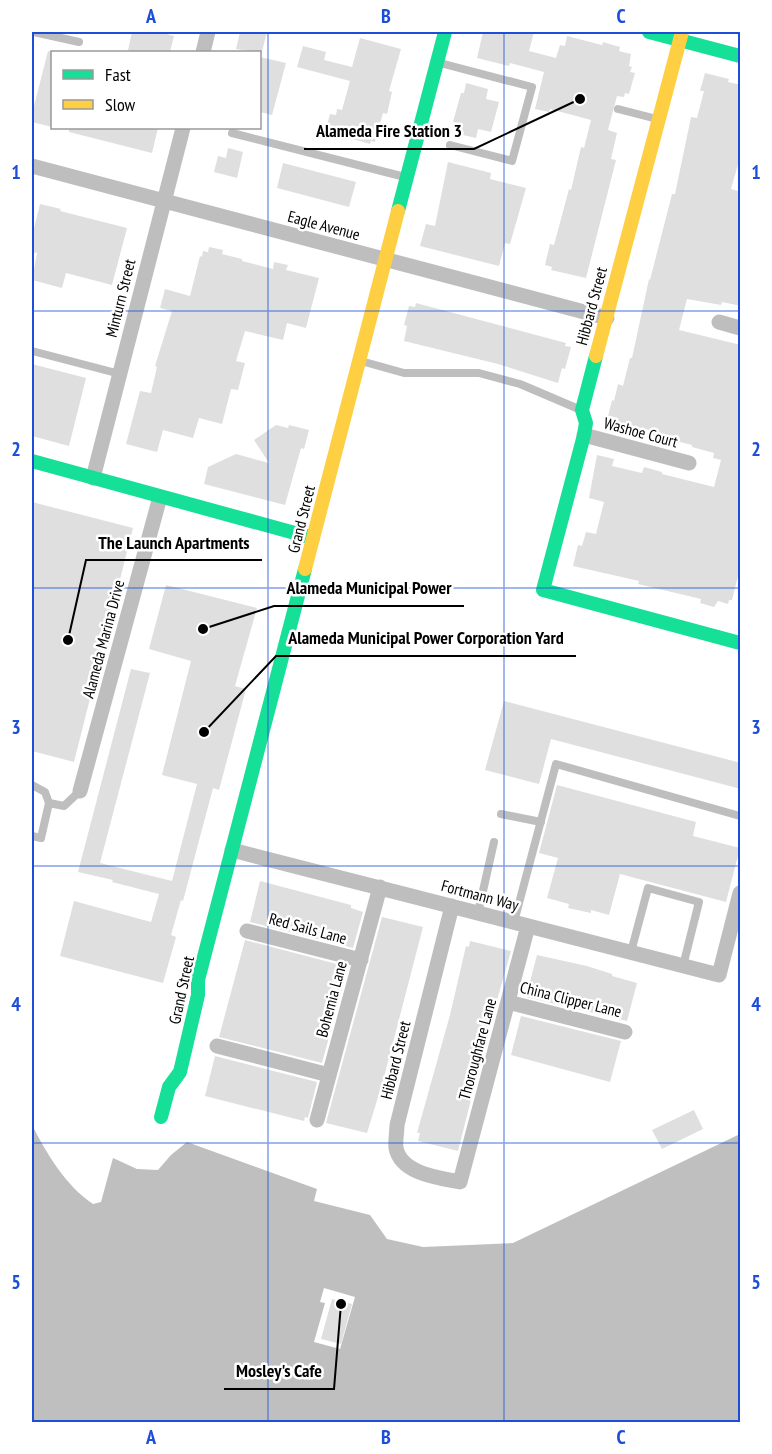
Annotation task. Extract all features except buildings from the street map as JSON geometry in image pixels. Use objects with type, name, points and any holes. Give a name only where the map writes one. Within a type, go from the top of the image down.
[{"type":"street","points":[[203,51],[208,32]]},
{"type":"street","name":"Grand Street","points":[[161,1117],[169,1087],[180,1072],[198,994],[198,980],[445,32]]},
{"type":"street","points":[[649,32],[681,36],[741,56]]},
{"type":"street","name":"Hibbard Street","points":[[681,36],[582,410],[586,423],[584,435],[543,590],[741,643]]},
{"type":"street","name":"Minturn Street","points":[[93,478],[183,129]]},
{"type":"street","name":"Eagle Avenue","points":[[32,166],[607,318]]},
{"type":"street","points":[[718,322],[741,328]]},
{"type":"street","name":"Washoe Court","points":[[584,435],[689,463]]},
{"type":"street","points":[[32,461],[313,538]]},
{"type":"street","name":"Alameda Marina Drive","points":[[80,791],[160,497]]},
{"type":"street","name":"Fortmann Way","points":[[232,850],[719,975],[741,893]]},
{"type":"street","name":"Bohemia Lane","points":[[317,1120],[380,887]]},
{"type":"street","name":"Hibbard Street","points":[[452,906],[397,1125],[396,1148],[401,1160],[416,1171],[460,1182]]},
{"type":"street","name":"Thoroughfare Lane","points":[[460,1182],[508,1002],[521,924]]},
{"type":"street","name":"Red Sails Lane","points":[[247,931],[360,960]]},
{"type":"street","name":"China Clipper Lane","points":[[508,1002],[625,1032]]},
{"type":"street","points":[[217,1046],[329,1075]]},
{"type":"lane","points":[[34,32],[79,42]]},
{"type":"lane","points":[[437,62],[532,87],[512,161],[450,144]]},
{"type":"lane","points":[[618,109],[659,119]]},
{"type":"lane","points":[[232,133],[407,178]]},
{"type":"lane","points":[[32,351],[120,374]]},
{"type":"lane","points":[[358,360],[404,373],[479,373],[520,384],[582,410]]},
{"type":"lane","points":[[521,924],[540,822],[556,764],[741,816]]},
{"type":"lane","points":[[32,785],[45,792],[48,803],[41,838],[32,836]]},
{"type":"lane","points":[[48,803],[64,806],[80,791]]},
{"type":"lane","points":[[501,814],[540,822]]},
{"type":"lane","points":[[478,913],[494,842]]},
{"type":"lane","points":[[631,952],[648,888],[699,902],[683,966]]},
{"type":"shaded area","points":[[32,1125],[65,1178],[93,1204],[101,1202],[113,1158],[137,1169],[158,1170],[187,1142],[317,1189],[314,1201],[370,1215],[387,1239],[423,1247],[513,1243],[740,1134],[740,1422],[32,1422]]},
{"type":"pier","points":[[32,1018],[43,1028],[37,1054],[32,1053]]},
{"type":"pier","points":[[324,1288],[355,1297],[340,1349],[314,1342],[325,1303],[320,1302]]},
{"type":"traffic: fast","points":[[398,211],[445,32]]},
{"type":"traffic: fast","points":[[649,32],[740,56]]},
{"type":"traffic: fast","points":[[596,356],[582,410],[586,423],[584,435],[543,590],[740,643]]},
{"type":"traffic: fast","points":[[32,461],[313,538]]},
{"type":"traffic: fast","points":[[161,1117],[169,1087],[180,1072],[198,995],[198,980],[305,569]]},
{"type":"traffic: slow","points":[[596,356],[682,32]]},
{"type":"traffic: slow","points":[[305,569],[398,211]]},
{"type":"place","name":"Alameda Fire Station 3","points":[[580,99]]},
{"type":"place","name":"Alameda Municipal Power","points":[[203,629]]},
{"type":"place","name":"The Launch Apartments","points":[[68,640]]},
{"type":"place","name":"Alameda Municipal Power Corporation Yard","points":[[204,732]]},
{"type":"place","name":"Mosley's Cafe","points":[[341,1304]]}]
